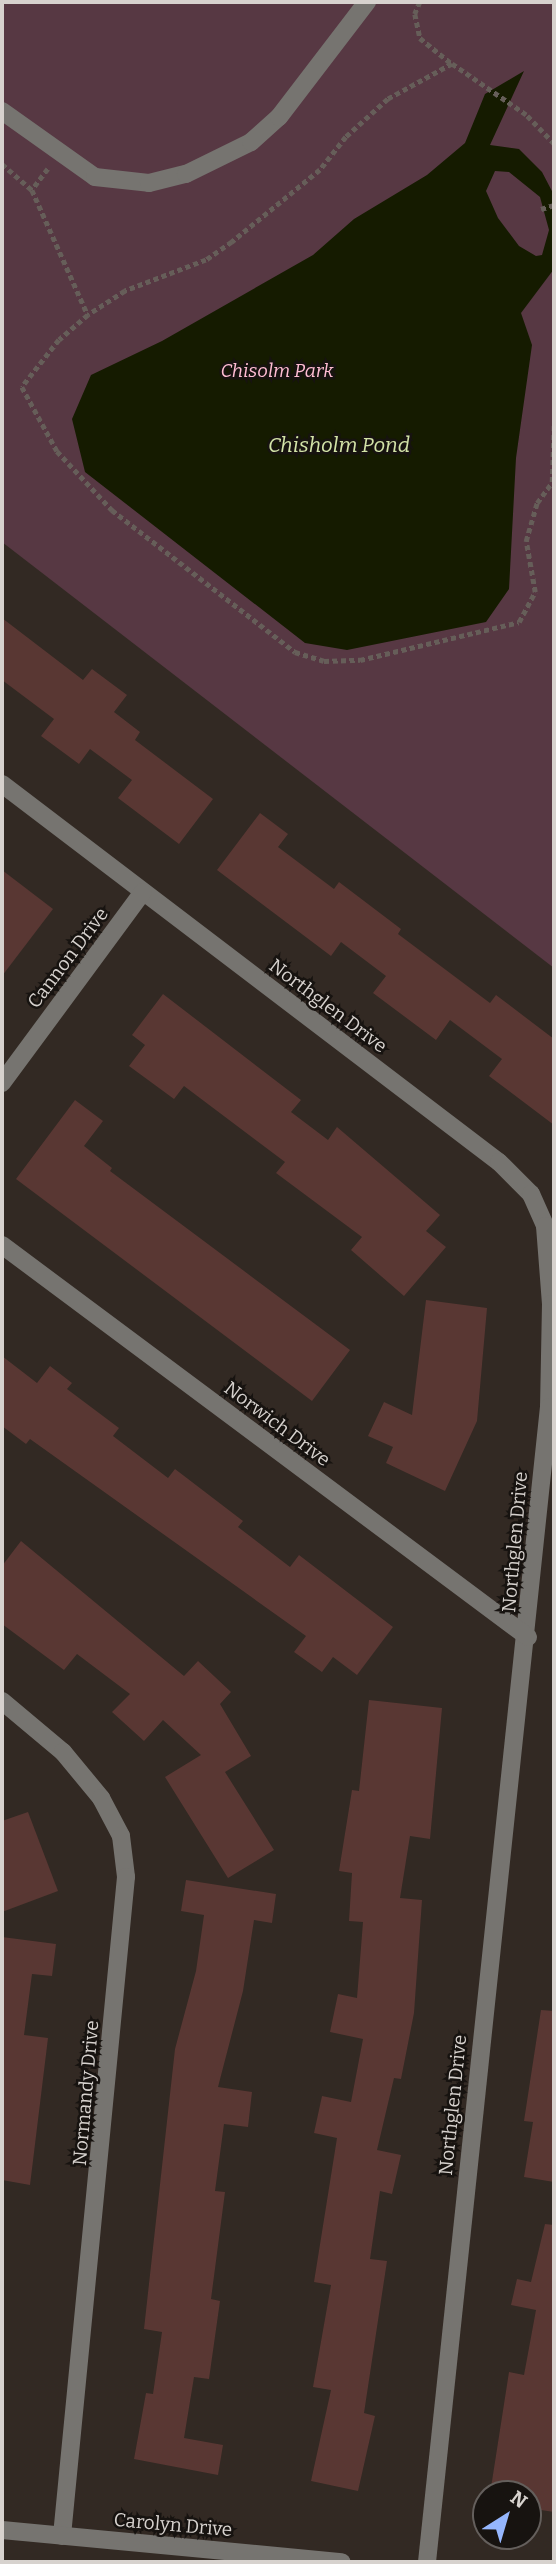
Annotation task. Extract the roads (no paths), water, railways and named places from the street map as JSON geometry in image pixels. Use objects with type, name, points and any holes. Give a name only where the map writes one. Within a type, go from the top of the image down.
[{"type":"street","points":[[2,111],[58,155],[94,177],[120,183],[186,174],[251,142],[279,117],[367,2]]},
{"type":"street","name":"Northglen Drive","points":[[2,784],[499,1162],[531,1194],[545,1226],[551,1249],[549,1407],[527,1637],[426,2562]]},
{"type":"street","name":"Cannon Drive","points":[[2,1083],[143,892]]},
{"type":"street","name":"Norwich Drive","points":[[2,1245],[527,1637]]},
{"type":"street","name":"Normandy Drive","points":[[2,1701],[63,1752],[101,1798],[121,1836],[126,1877],[62,2536]]},
{"type":"street","name":"Carolyn Drive","points":[[2,2530],[341,2562]]},
{"type":"water","name":"Chisholm Pond","points":[[524,71],[490,145],[519,149],[542,172],[554,195],[554,269],[521,313],[532,345],[516,458],[509,589],[486,622],[347,650],[305,643],[85,472],[72,419],[91,375],[162,341],[313,255],[354,219],[427,175],[465,143],[485,94]],"holes":[[[495,171],[509,172],[540,197],[549,230],[542,255],[536,256],[519,246],[498,218],[486,191]]]},
{"type":"park label","name":"Chisolm Park","points":[[277,371]]}]
